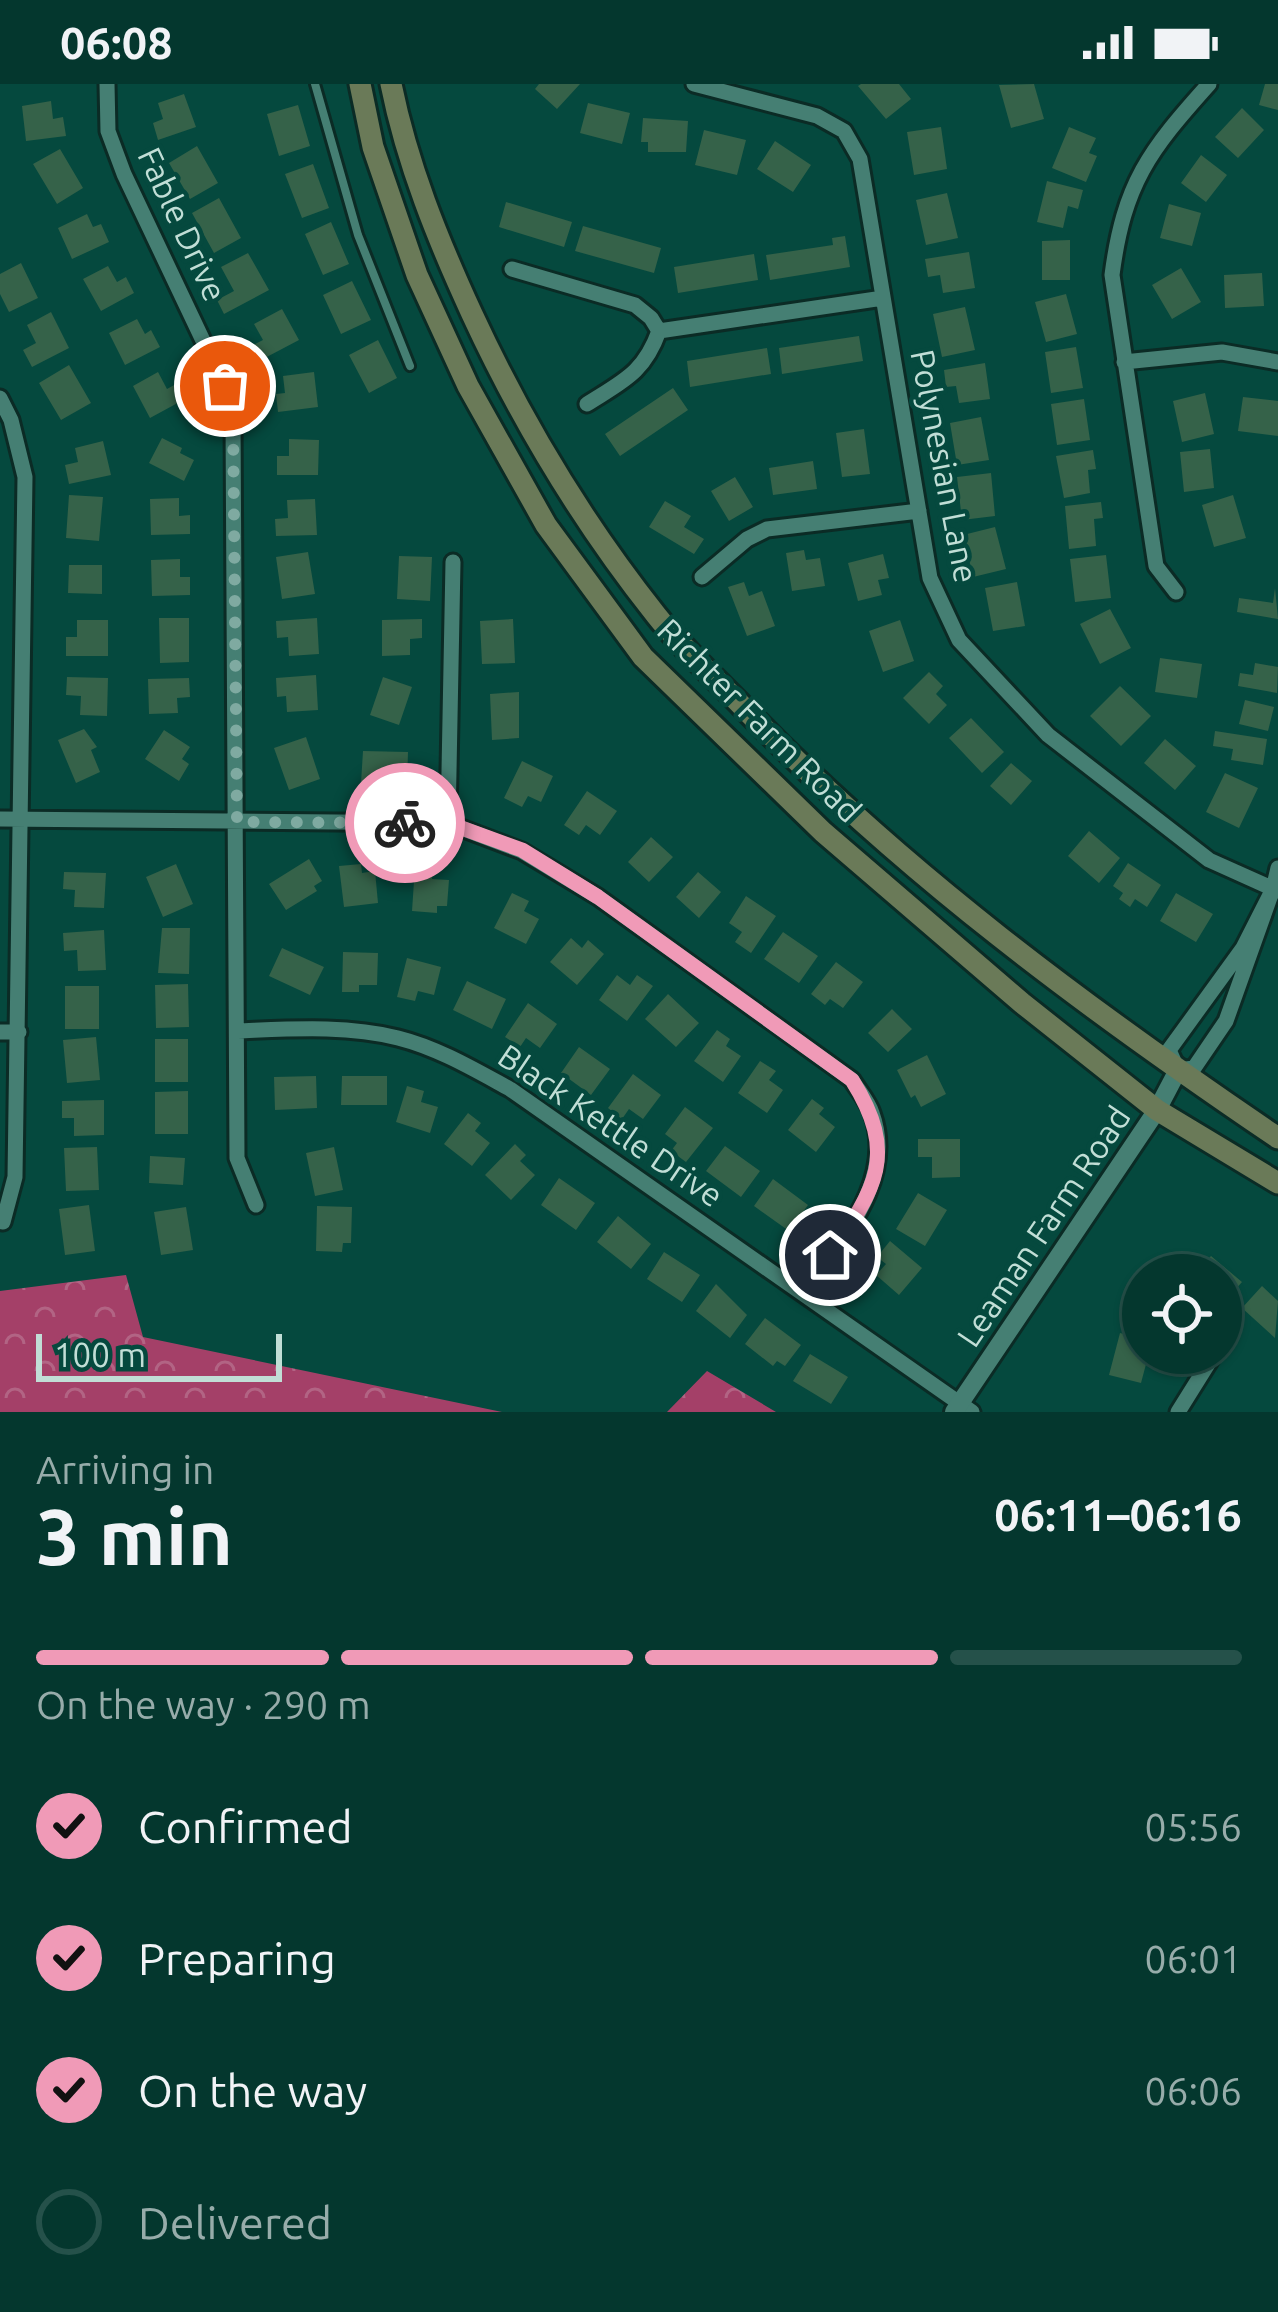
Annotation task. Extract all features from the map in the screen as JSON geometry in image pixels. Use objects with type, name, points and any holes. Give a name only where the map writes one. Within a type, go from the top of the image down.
[{"type":"main road","name":"Richter Farm Road","points":[[360,84],[373,147],[417,275],[468,386],[546,525],[644,656],[823,832],[1022,1003],[1157,1110],[1278,1183]]},
{"type":"main road","name":"Richter Farm Road","points":[[391,84],[401,135],[441,247],[495,364],[580,510],[658,618],[796,762],[948,895],[1178,1070],[1278,1138]]},
{"type":"street","name":"Fable Drive","points":[[107,84],[107,131],[225,386],[233,418],[236,1158],[256,1205]]},
{"type":"street","name":"Polynesian Lane","points":[[694,84],[817,116],[844,131],[860,159],[930,578],[959,640],[1048,735],[1153,820],[1210,860],[1275,890]]},
{"type":"street","points":[[1176,592],[1156,566],[1112,274],[1118,228],[1136,177],[1161,138],[1209,84]]},
{"type":"street","points":[[512,269],[635,305],[652,318],[659,331],[650,358],[638,372],[587,404]]},
{"type":"street","points":[[659,331],[883,298]]},
{"type":"street","points":[[1124,362],[1222,352],[1278,362]]},
{"type":"street","points":[[0,398],[11,420],[25,477],[18,819],[20,1032],[15,1177],[3,1222]]},
{"type":"street","points":[[702,577],[747,539],[767,529],[919,511]]},
{"type":"street","points":[[448,823],[453,562]]},
{"type":"street","points":[[0,819],[448,823],[522,850],[598,897],[852,1080],[872,1112],[877,1166],[863,1205],[804,1293]]},
{"type":"street","points":[[1275,890],[1243,948],[1169,1050],[1178,1070],[1194,1068],[1226,1021],[1275,890],[1278,868]]},
{"type":"street","name":"Black Kettle Drive","points":[[238,1031],[324,1028],[398,1038],[453,1059],[510,1089],[962,1409]]},
{"type":"street","points":[[0,1032],[20,1032]]},
{"type":"street","name":"Leaman Farm Road","points":[[962,1409],[1157,1110],[1178,1070]]},
{"type":"street","points":[[1178,1412],[1202,1374]]},
{"type":"lane","points":[[315,84],[358,235],[410,366]]},
{"type":"green space","points":[[126,1275],[143,1337],[502,1412],[0,1412],[0,1291]]},
{"type":"green space","points":[[707,1371],[776,1412],[667,1412]]},
{"type":"building","points":[[539,84],[580,84],[557,109],[535,89]]},
{"type":"building","points":[[899,84],[911,99],[886,119],[858,86]]},
{"type":"building","points":[[1034,84],[1044,119],[1011,128],[999,85]]},
{"type":"building","points":[[1265,84],[1278,84],[1278,110],[1259,105]]},
{"type":"building","points":[[184,94],[196,127],[158,140],[153,123],[163,119],[158,103]]},
{"type":"building","points":[[51,101],[53,119],[63,117],[66,136],[26,141],[22,106]]},
{"type":"building","points":[[588,103],[630,113],[622,144],[580,133]]},
{"type":"building","points":[[298,105],[310,146],[279,156],[267,114]]},
{"type":"building","points":[[1242,108],[1264,130],[1238,158],[1215,137]]},
{"type":"building","points":[[643,118],[688,121],[686,152],[648,152],[648,142],[641,142]]},
{"type":"building","points":[[941,127],[947,169],[914,175],[907,132]]},
{"type":"building","points":[[1069,127],[1096,138],[1089,153],[1097,156],[1086,182],[1052,168]]},
{"type":"building","points":[[704,130],[746,140],[737,175],[695,165]]},
{"type":"building","points":[[775,141],[811,165],[793,192],[757,169]]},
{"type":"building","points":[[197,146],[218,183],[190,199],[169,163]]},
{"type":"building","points":[[60,149],[83,188],[57,204],[33,164]]},
{"type":"building","points":[[1201,155],[1227,175],[1206,202],[1181,183]]},
{"type":"building","points":[[313,164],[329,208],[302,218],[285,174]]},
{"type":"building","points":[[1047,181],[1083,190],[1078,209],[1068,206],[1063,228],[1037,222]]},
{"type":"building","points":[[947,193],[958,238],[926,245],[916,200]]},
{"type":"building","points":[[219,198],[241,238],[214,253],[192,213]]},
{"type":"building","points":[[506,202],[572,222],[564,247],[499,227]]},
{"type":"building","points":[[1169,204],[1201,213],[1192,246],[1160,238]]},
{"type":"building","points":[[87,214],[93,227],[101,224],[109,242],[72,259],[58,228]]},
{"type":"building","points":[[331,222],[349,264],[323,275],[305,234]]},
{"type":"building","points":[[583,226],[661,248],[654,273],[575,251]]},
{"type":"building","points":[[845,236],[850,267],[770,280],[766,255],[833,245],[832,238]]},
{"type":"building","points":[[1070,240],[1070,280],[1042,280],[1042,241]]},
{"type":"building","points":[[969,252],[975,288],[943,293],[940,275],[928,277],[925,259]]},
{"type":"building","points":[[248,253],[269,290],[224,314],[217,300],[234,291],[221,267]]},
{"type":"building","points":[[754,254],[758,280],[678,293],[674,267]]},
{"type":"building","points":[[21,263],[38,298],[9,312],[0,294],[0,274]]},
{"type":"building","points":[[108,266],[117,282],[126,277],[134,293],[101,311],[83,279]]},
{"type":"building","points":[[1181,268],[1201,302],[1172,319],[1152,285]]},
{"type":"building","points":[[1262,273],[1264,306],[1225,308],[1224,275]]},
{"type":"building","points":[[352,281],[371,320],[341,334],[323,295]]},
{"type":"building","points":[[1066,294],[1077,334],[1046,342],[1035,302]]},
{"type":"building","points":[[965,307],[975,350],[942,357],[933,314]]},
{"type":"building","points":[[282,309],[299,340],[261,360],[253,345],[263,340],[254,324]]},
{"type":"building","points":[[51,312],[69,348],[32,367],[23,350],[36,343],[27,325]]},
{"type":"building","points":[[137,319],[145,334],[151,330],[160,347],[125,365],[109,333]]},
{"type":"building","points":[[859,336],[863,361],[782,374],[779,348]]},
{"type":"building","points":[[378,340],[397,378],[369,393],[349,355]]},
{"type":"building","points":[[1076,347],[1083,388],[1051,393],[1045,352]]},
{"type":"building","points":[[767,348],[771,374],[690,387],[687,361]]},
{"type":"building","points":[[985,363],[990,399],[959,403],[956,386],[946,387],[944,370]]},
{"type":"building","points":[[69,365],[91,403],[61,420],[39,383]]},
{"type":"building","points":[[158,372],[167,389],[176,384],[185,399],[150,418],[133,386]]},
{"type":"building","points":[[314,372],[318,407],[278,412],[276,394],[285,393],[283,376]]},
{"type":"building","points":[[673,388],[688,410],[620,456],[605,434]]},
{"type":"building","points":[[1205,393],[1214,434],[1182,442],[1173,401]]},
{"type":"building","points":[[1243,397],[1278,401],[1278,436],[1238,431]]},
{"type":"building","points":[[1084,399],[1090,440],[1057,445],[1051,404]]},
{"type":"building","points":[[981,417],[989,460],[957,465],[950,423]]},
{"type":"building","points":[[864,429],[870,474],[842,477],[836,433]]},
{"type":"building","points":[[162,438],[194,460],[184,481],[149,463]]},
{"type":"building","points":[[289,439],[319,440],[318,475],[277,475],[277,456],[289,456]]},
{"type":"building","points":[[103,441],[111,475],[69,484],[65,465],[78,462],[75,448]]},
{"type":"building","points":[[1210,449],[1214,488],[1184,492],[1180,452]]},
{"type":"building","points":[[1093,450],[1096,469],[1088,470],[1090,493],[1064,498],[1056,456]]},
{"type":"building","points":[[813,461],[817,489],[773,495],[769,468]]},
{"type":"building","points":[[991,473],[995,516],[962,520],[957,477]]},
{"type":"building","points":[[735,477],[753,507],[729,521],[711,491]]},
{"type":"building","points":[[69,495],[103,497],[99,541],[66,538]]},
{"type":"building","points":[[1233,495],[1246,538],[1214,547],[1202,505]]},
{"type":"building","points":[[179,498],[179,516],[190,515],[190,534],[151,535],[150,499]]},
{"type":"building","points":[[315,499],[317,535],[276,536],[275,519],[288,518],[287,500]]},
{"type":"building","points":[[665,501],[691,516],[684,527],[704,539],[694,554],[649,527]]},
{"type":"building","points":[[1101,502],[1103,518],[1094,519],[1096,546],[1069,549],[1065,506]]},
{"type":"building","points":[[995,527],[1006,569],[973,577],[963,535]]},
{"type":"building","points":[[804,550],[806,560],[820,558],[825,586],[792,591],[786,553]]},
{"type":"building","points":[[308,552],[315,594],[282,599],[276,557]]},
{"type":"building","points":[[883,554],[889,578],[878,580],[882,595],[858,601],[848,563]]},
{"type":"building","points":[[1106,555],[1111,598],[1075,602],[1070,559]]},
{"type":"building","points":[[399,556],[432,557],[430,601],[397,599]]},
{"type":"building","points":[[180,559],[180,577],[190,577],[190,595],[152,596],[151,560]]},
{"type":"building","points":[[69,565],[102,565],[102,594],[68,593]]},
{"type":"building","points":[[744,582],[749,596],[762,591],[775,626],[747,636],[728,587]]},
{"type":"building","points":[[1017,582],[1025,626],[993,631],[985,588]]},
{"type":"building","points":[[1275,588],[1278,619],[1237,612],[1239,598],[1273,603]]},
{"type":"building","points":[[1110,609],[1131,648],[1100,664],[1080,624]]},
{"type":"building","points":[[159,618],[189,618],[189,662],[160,663]]},
{"type":"building","points":[[317,618],[319,654],[289,656],[288,637],[277,638],[276,621]]},
{"type":"building","points":[[422,619],[422,638],[410,639],[410,655],[382,656],[382,620]]},
{"type":"building","points":[[513,619],[515,663],[482,664],[480,621]]},
{"type":"building","points":[[77,620],[108,620],[108,656],[66,656],[66,637],[77,637]]},
{"type":"building","points":[[900,620],[914,661],[883,672],[869,631]]},
{"type":"building","points":[[1160,658],[1202,664],[1197,698],[1155,692]]},
{"type":"building","points":[[1255,663],[1278,667],[1277,693],[1238,686],[1240,673],[1253,675]]},
{"type":"building","points":[[929,672],[943,686],[936,694],[947,705],[929,724],[903,698]]},
{"type":"building","points":[[316,675],[318,710],[287,712],[286,696],[277,697],[276,678]]},
{"type":"building","points":[[67,677],[108,678],[107,716],[80,715],[81,696],[66,695]]},
{"type":"building","points":[[383,677],[412,687],[399,725],[370,715]]},
{"type":"building","points":[[189,678],[190,697],[177,698],[178,713],[149,714],[148,679]]},
{"type":"building","points":[[1120,686],[1151,716],[1121,746],[1090,716]]},
{"type":"building","points":[[519,692],[519,738],[492,740],[490,694]]},
{"type":"building","points":[[1245,700],[1274,707],[1268,731],[1239,724]]},
{"type":"building","points":[[971,718],[1004,752],[982,773],[949,738]]},
{"type":"building","points":[[84,729],[97,747],[91,750],[100,772],[76,783],[58,740]]},
{"type":"building","points":[[164,730],[190,747],[182,759],[189,764],[179,781],[145,759]]},
{"type":"building","points":[[1215,731],[1267,739],[1263,765],[1231,760],[1233,749],[1213,746]]},
{"type":"building","points":[[306,737],[320,779],[289,790],[274,748]]},
{"type":"building","points":[[1165,739],[1196,766],[1175,790],[1144,763]]},
{"type":"building","points":[[363,751],[408,752],[407,784],[361,783]]},
{"type":"building","points":[[522,761],[553,776],[541,802],[528,796],[522,807],[504,798]]},
{"type":"building","points":[[1011,763],[1032,781],[1011,805],[990,786]]},
{"type":"building","points":[[1225,773],[1258,788],[1239,828],[1206,812]]},
{"type":"building","points":[[587,791],[617,811],[600,835],[586,825],[579,835],[564,825]]},
{"type":"building","points":[[1089,831],[1120,858],[1099,883],[1068,856]]},
{"type":"building","points":[[651,837],[673,857],[649,882],[628,862]]},
{"type":"building","points":[[309,859],[322,881],[314,886],[317,891],[286,910],[269,884]]},
{"type":"building","points":[[1128,863],[1161,885],[1147,907],[1135,899],[1130,907],[1113,886]]},
{"type":"building","points":[[176,864],[193,904],[163,917],[146,877]]},
{"type":"building","points":[[361,864],[362,873],[375,871],[378,903],[344,907],[339,866]]},
{"type":"building","points":[[415,866],[432,867],[432,879],[449,880],[447,906],[437,906],[437,913],[412,911]]},
{"type":"building","points":[[64,872],[106,873],[104,908],[74,907],[75,890],[63,889]]},
{"type":"building","points":[[698,872],[721,892],[699,918],[676,897]]},
{"type":"building","points":[[512,893],[529,901],[524,911],[539,919],[526,944],[494,928]]},
{"type":"building","points":[[1176,893],[1213,914],[1196,942],[1160,921]]},
{"type":"building","points":[[746,896],[776,916],[751,953],[735,942],[742,932],[729,923]]},
{"type":"building","points":[[162,928],[190,928],[189,974],[158,973]]},
{"type":"building","points":[[104,930],[106,970],[78,971],[77,950],[64,951],[63,933]]},
{"type":"building","points":[[783,932],[818,956],[799,983],[764,959]]},
{"type":"building","points":[[571,938],[582,948],[588,940],[604,954],[577,985],[550,962]]},
{"type":"building","points":[[282,948],[324,967],[310,995],[269,976]]},
{"type":"building","points":[[343,952],[378,953],[377,985],[342,992]]},
{"type":"building","points":[[407,958],[441,967],[434,995],[418,991],[415,1001],[397,997]]},
{"type":"building","points":[[836,962],[863,982],[843,1008],[830,999],[825,1005],[811,994]]},
{"type":"building","points":[[617,975],[630,985],[637,975],[653,986],[627,1021],[599,1000]]},
{"type":"building","points":[[467,981],[506,999],[492,1029],[453,1010]]},
{"type":"building","points":[[188,984],[189,1027],[156,1028],[155,985]]},
{"type":"building","points":[[65,986],[99,986],[99,1029],[65,1029]]},
{"type":"building","points":[[668,994],[699,1023],[676,1047],[645,1019]]},
{"type":"building","points":[[528,1003],[557,1024],[540,1048],[526,1038],[520,1047],[505,1037]]},
{"type":"building","points":[[892,1009],[912,1029],[888,1052],[868,1033]]},
{"type":"building","points":[[717,1030],[730,1039],[726,1046],[741,1056],[723,1082],[694,1061]]},
{"type":"building","points":[[96,1037],[100,1080],[67,1083],[63,1040]]},
{"type":"building","points":[[155,1039],[188,1039],[188,1082],[155,1082]]},
{"type":"building","points":[[579,1047],[610,1069],[591,1095],[561,1073]]},
{"type":"building","points":[[927,1055],[946,1094],[921,1107],[897,1070]]},
{"type":"building","points":[[760,1061],[776,1071],[769,1080],[783,1090],[767,1113],[738,1093]]},
{"type":"building","points":[[633,1074],[661,1095],[643,1119],[629,1109],[622,1119],[608,1108]]},
{"type":"building","points":[[316,1076],[317,1108],[275,1110],[274,1077]]},
{"type":"building","points":[[342,1076],[387,1076],[387,1105],[341,1105]]},
{"type":"building","points":[[407,1086],[424,1091],[421,1102],[438,1107],[430,1133],[396,1122]]},
{"type":"building","points":[[188,1091],[188,1134],[155,1134],[155,1092]]},
{"type":"building","points":[[812,1099],[824,1108],[819,1114],[835,1127],[816,1152],[788,1130]]},
{"type":"building","points":[[104,1100],[104,1135],[74,1136],[74,1118],[62,1118],[62,1101]]},
{"type":"building","points":[[685,1107],[713,1128],[686,1162],[671,1151],[677,1143],[665,1134]]},
{"type":"building","points":[[468,1113],[481,1123],[475,1131],[490,1143],[472,1166],[444,1144]]},
{"type":"building","points":[[918,1139],[960,1139],[960,1177],[932,1178],[932,1157],[918,1157]]},
{"type":"building","points":[[515,1144],[526,1155],[520,1161],[535,1175],[511,1200],[485,1175]]},
{"type":"building","points":[[725,1146],[760,1171],[741,1197],[706,1171]]},
{"type":"building","points":[[97,1147],[99,1190],[66,1191],[64,1148]]},
{"type":"building","points":[[334,1147],[343,1190],[315,1196],[306,1153]]},
{"type":"building","points":[[150,1156],[185,1158],[183,1185],[149,1183]]},
{"type":"building","points":[[559,1178],[595,1203],[576,1230],[541,1205]]},
{"type":"building","points":[[773,1179],[808,1205],[789,1231],[754,1206]]},
{"type":"building","points":[[918,1193],[947,1210],[925,1246],[896,1229]]},
{"type":"building","points":[[89,1205],[95,1251],[65,1255],[59,1209]]},
{"type":"building","points":[[317,1206],[352,1207],[351,1243],[343,1243],[342,1252],[316,1251]]},
{"type":"building","points":[[186,1207],[193,1250],[161,1255],[154,1212]]},
{"type":"building","points":[[618,1216],[651,1244],[631,1269],[597,1242]]},
{"type":"building","points":[[890,1241],[922,1268],[899,1295],[876,1275],[886,1264],[877,1257]]},
{"type":"building","points":[[664,1252],[700,1275],[682,1302],[647,1279]]},
{"type":"building","points":[[716,1284],[747,1315],[730,1338],[696,1311]]},
{"type":"building","points":[[1262,1286],[1278,1301],[1275,1338],[1242,1308]]},
{"type":"building","points":[[765,1318],[801,1345],[785,1366],[777,1361],[773,1366],[745,1344]]},
{"type":"building","points":[[1122,1334],[1122,1374],[1143,1374],[1141,1383],[1109,1375]]},
{"type":"building","points":[[810,1354],[848,1377],[831,1404],[793,1381]]},
{"type":"way so far","points":[[225,386],[233,418],[237,822],[405,823]]},
{"type":"route","points":[[405,823],[448,823],[522,850],[598,897],[852,1080],[872,1112],[877,1166],[869,1194],[830,1255]]}]
